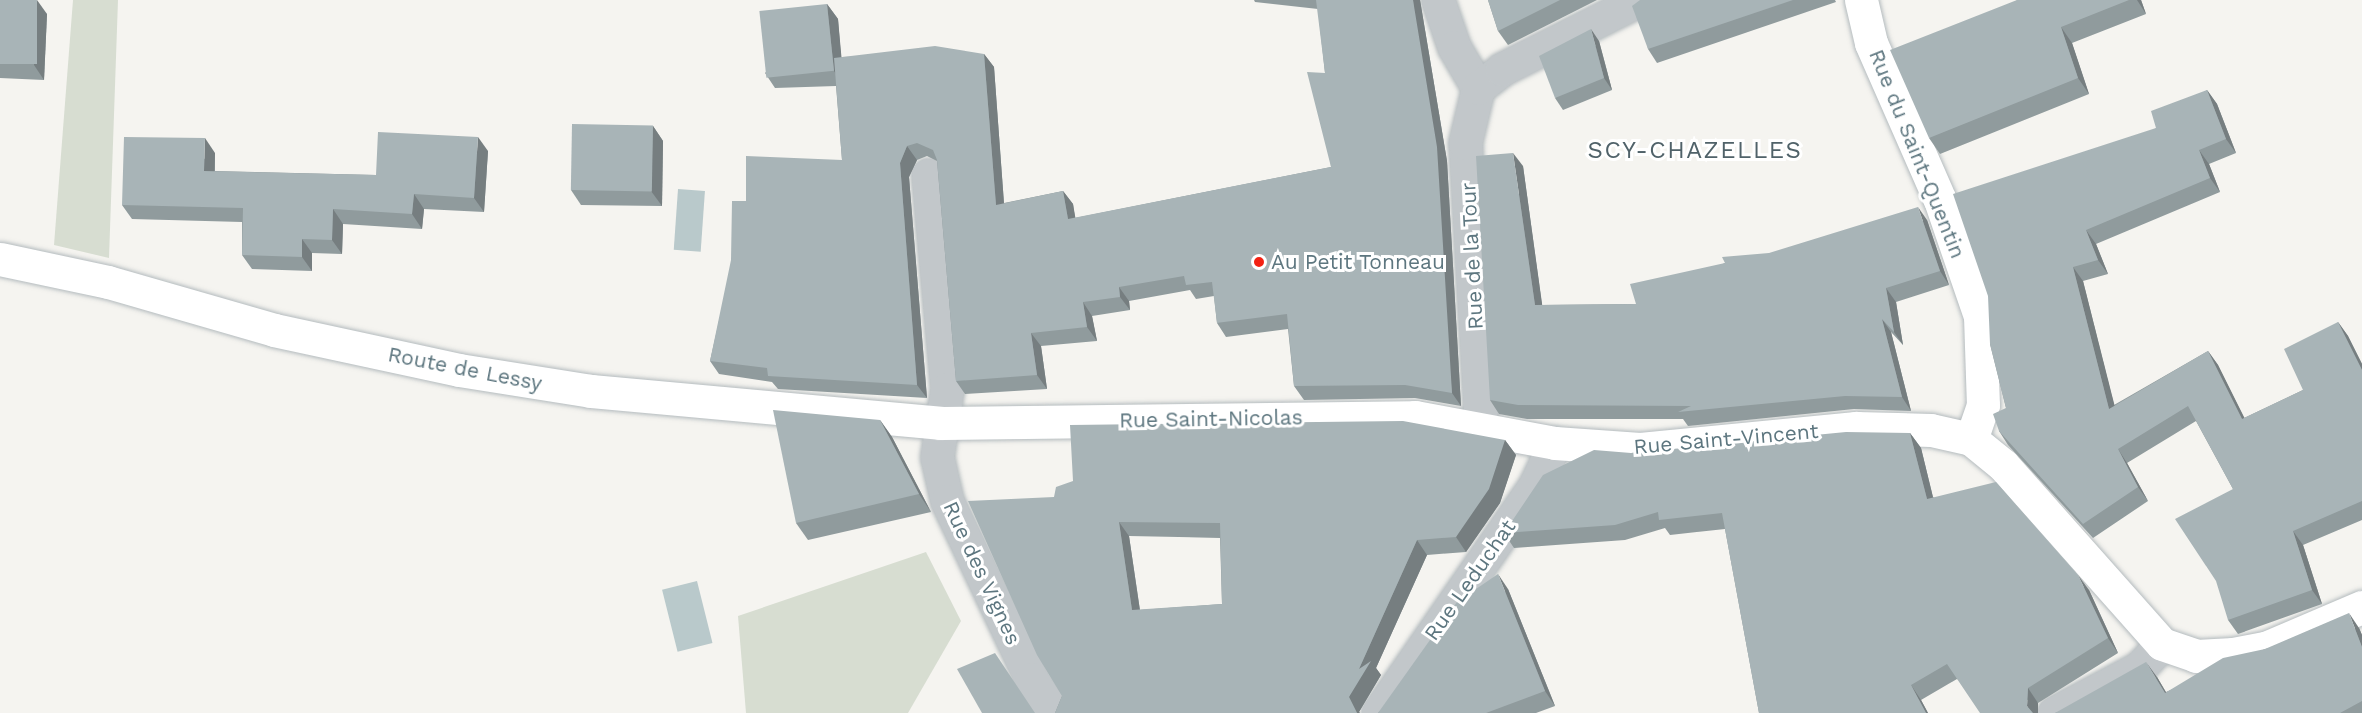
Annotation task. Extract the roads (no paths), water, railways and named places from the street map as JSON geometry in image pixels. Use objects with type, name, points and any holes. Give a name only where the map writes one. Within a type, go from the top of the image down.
[{"type":"street","points":[[1438,0],[1454,47],[1479,88],[1502,69],[1639,0]]},
{"type":"street","name":"Rue du Saint-Quentin","points":[[1861,0],[1871,43],[1940,200],[1980,316],[1983,405],[1971,439]]},
{"type":"street","name":"Rue de la Tour","points":[[1479,88],[1465,143],[1481,425]]},
{"type":"street","name":"Rue des Vignes","points":[[928,175],[946,389],[937,457],[947,501],[1031,679],[1054,713]]},
{"type":"street","name":"Route de Lessy","points":[[0,260],[108,282],[274,330],[459,370],[591,391],[940,423]]},
{"type":"street","name":"Rue Saint-Nicolas","points":[[940,423],[1415,417],[1481,425]]},
{"type":"street","name":"Rue Saint-Vincent","points":[[1481,425],[1555,443],[1640,449],[1856,428],[1930,430],[1971,439]]},
{"type":"street","points":[[1971,439],[2003,465],[2162,644],[2196,656],[2233,654],[2268,647],[2362,607]]},
{"type":"street","name":"Rue Leduchat","points":[[1378,713],[1535,485],[1555,443]]},
{"type":"street","points":[[2054,713],[2139,668],[2162,644]]},
{"type":"place","name":"Au Petit Tonneau","points":[[1259,262]]},
{"type":"district","name":"SCY-CHAZELLES","points":[[1695,151]]}]
